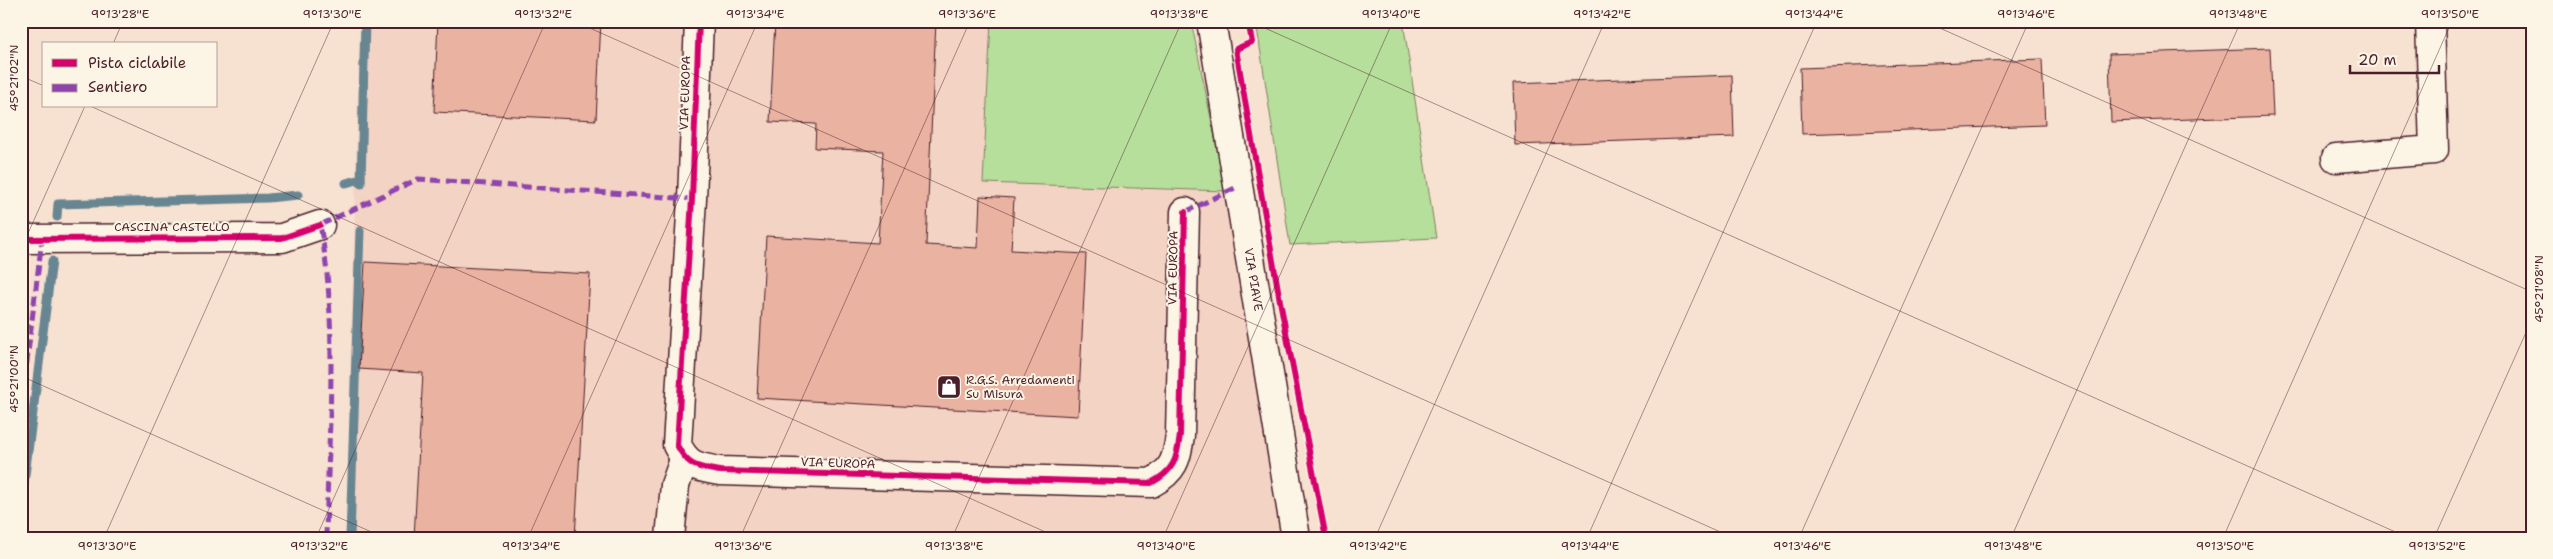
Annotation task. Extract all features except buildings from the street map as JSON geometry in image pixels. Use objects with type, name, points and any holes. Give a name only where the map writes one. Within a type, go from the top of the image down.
[{"type":"street","name":"VIA EUROPA","points":[[699,21],[692,199],[677,446],[684,460],[698,468],[720,471],[1151,483],[1166,475],[1177,456],[1180,435],[1186,212]]},
{"type":"street","name":"VIA PIAVE","points":[[1211,21],[1296,538]]},
{"type":"street","points":[[2336,158],[2434,150],[2430,21]]},
{"type":"street","name":"CASCINA CASTELLO","points":[[21,239],[282,238],[320,224]]},
{"type":"street","points":[[670,538],[674,485],[684,460]]},
{"type":"shaded area","points":[[360,21],[991,21],[983,183],[1226,191],[1285,538],[346,538]]},
{"type":"green space","points":[[991,21],[1191,21],[1226,191],[983,183]]},
{"type":"green space","points":[[1256,21],[1403,21],[1436,238],[1290,245]]},
{"type":"waterway","points":[[361,184],[365,21]]},
{"type":"waterway","points":[[346,183],[361,179]]},
{"type":"waterway","points":[[57,217],[58,204],[268,198],[298,195]]},
{"type":"waterway","points":[[350,538],[360,231]]},
{"type":"waterway","points":[[21,507],[52,261]]},
{"type":"marked path","points":[[326,538],[331,341],[326,263],[320,225],[418,179],[692,199]]},
{"type":"marked path","points":[[1185,212],[1237,187]]},
{"type":"marked path","points":[[21,409],[42,239]]},
{"type":"cycle path","points":[[699,21],[692,199],[677,445],[685,458],[699,467],[720,471],[1151,483],[1165,474],[1173,464],[1176,458],[1180,435],[1185,212]]},
{"type":"cycle path","points":[[1248,21],[1252,42],[1236,49],[1280,301],[1326,538]]},
{"type":"cycle path","points":[[21,239],[282,238],[320,225]]},
{"type":"place","name":"R.G.S. Arredamenti Su Misura","points":[[949,387]]}]
